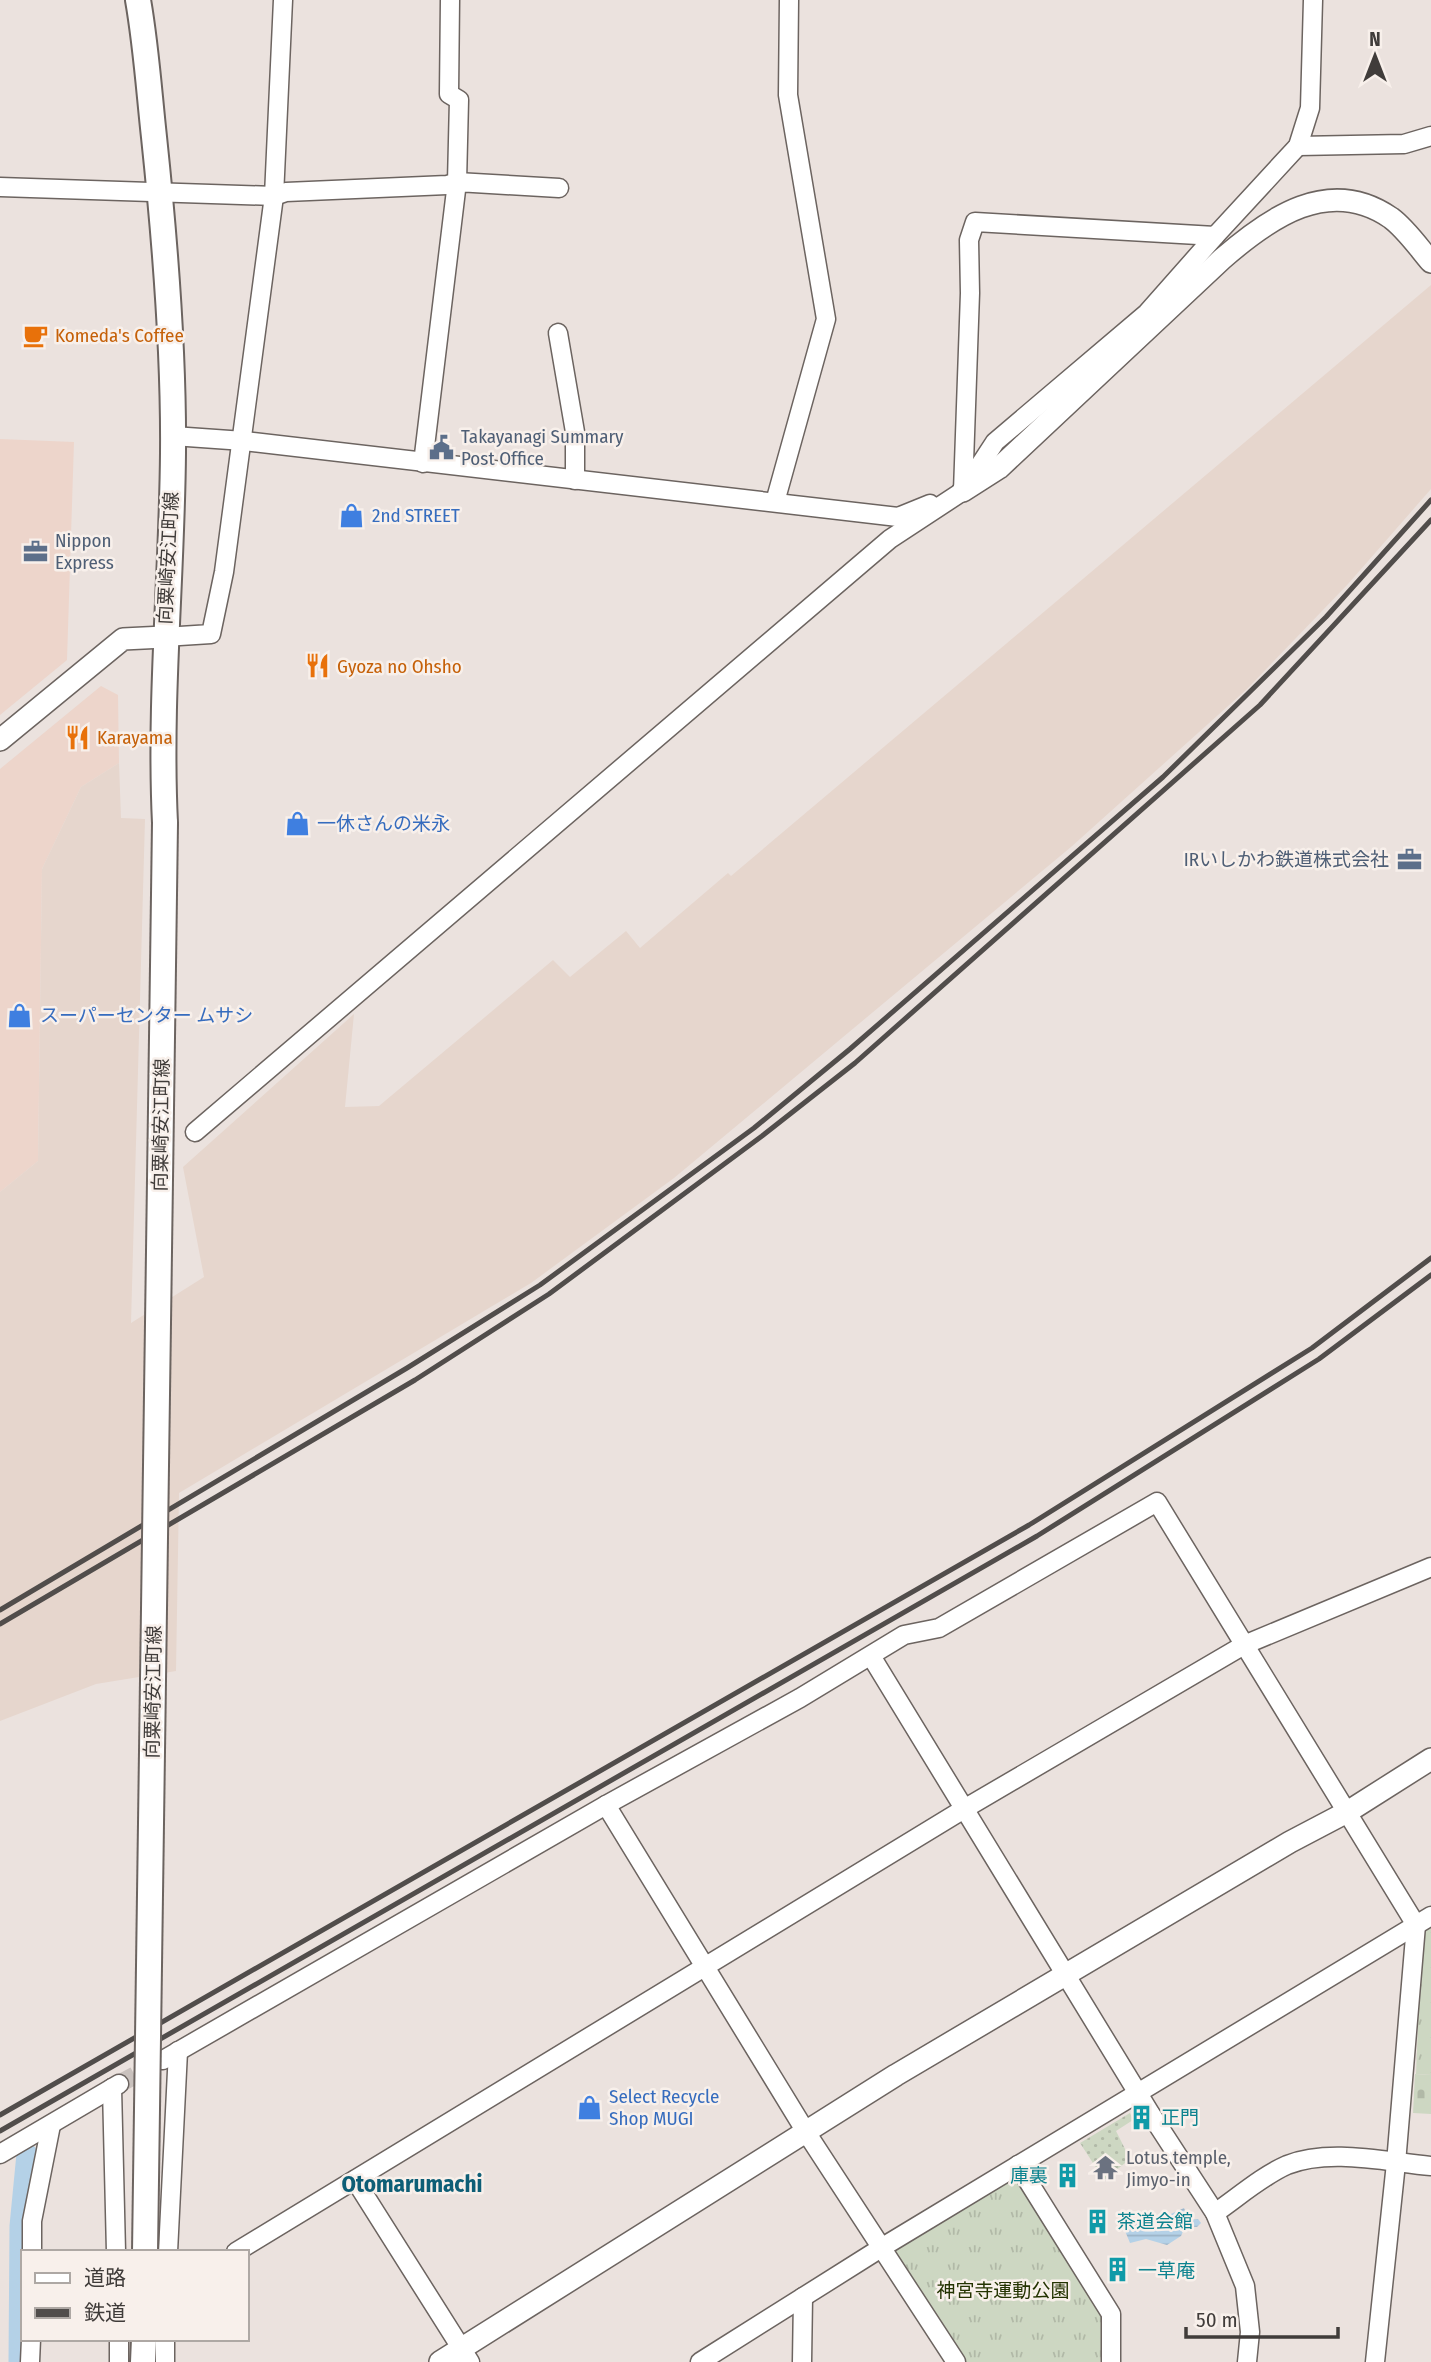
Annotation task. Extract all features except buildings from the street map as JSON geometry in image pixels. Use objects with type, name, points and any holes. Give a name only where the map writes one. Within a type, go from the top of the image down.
[{"type":"main road","name":"向粟崎安江町線","points":[[138,0],[160,193],[173,436],[170,584],[164,637],[162,754],[165,823],[145,2250]]},
{"type":"main road","points":[[143,2362],[144,2341]]},
{"type":"street","points":[[0,740],[123,639],[211,634],[224,572],[244,441],[274,197],[283,0]]},
{"type":"street","points":[[423,463],[457,182],[460,100],[449,94],[450,0]]},
{"type":"street","points":[[775,502],[826,319],[788,94],[789,0]]},
{"type":"street","points":[[173,436],[244,441],[898,517],[962,491],[995,442],[1147,313],[1298,146],[1310,108],[1313,0]]},
{"type":"street","points":[[1298,146],[1404,144],[1431,136]]},
{"type":"street","points":[[0,187],[274,197],[286,192],[457,182],[559,188]]},
{"type":"street","points":[[195,1132],[890,539],[999,468],[1253,232],[1282,213],[1339,200],[1367,206],[1392,219],[1431,262]]},
{"type":"street","points":[[962,491],[970,293],[969,240],[975,222],[1215,236]]},
{"type":"street","points":[[558,333],[575,432],[575,480]]},
{"type":"street","points":[[168,2250],[171,2056],[904,1635],[939,1628],[1157,1502],[1244,1646],[1349,1811],[1424,1920],[1375,2362]]},
{"type":"street","points":[[239,2250],[964,1809],[1244,1646],[1431,1567]]},
{"type":"street","points":[[871,1656],[1138,2093],[1215,2213],[1245,2286],[1250,2332],[1247,2362]]},
{"type":"street","points":[[440,2362],[465,2354],[896,2075],[1349,1811],[1431,1759]]},
{"type":"street","points":[[606,1805],[806,2132],[956,2362]]},
{"type":"street","points":[[700,2362],[881,2248],[1424,1920]]},
{"type":"street","points":[[0,2154],[116,2086],[116,2250]]},
{"type":"street","points":[[32,2250],[32,2221],[51,2125]]},
{"type":"street","points":[[1215,2213],[1286,2166],[1323,2158],[1431,2166]]},
{"type":"street","points":[[1018,2165],[1111,2314],[1111,2362]]},
{"type":"street","points":[[355,2180],[465,2354]]},
{"type":"street","points":[[802,2362],[803,2297]]},
{"type":"street","points":[[30,2341],[30,2362]]},
{"type":"street","points":[[119,2341],[119,2362]]},
{"type":"street","points":[[165,2341],[165,2362]]},
{"type":"shaded area","points":[[1431,285],[1431,489],[1348,584],[1247,689],[1071,847],[674,1178],[531,1283],[179,1493],[176,1671],[96,1684],[0,1721],[0,1192],[38,1161],[42,869],[81,787],[119,763],[121,818],[145,819],[131,1323],[204,1277],[183,1167],[354,1014],[345,1107],[379,1106],[553,960],[570,977],[626,931],[640,948],[728,873],[731,876]]},
{"type":"shaded area","name":"Nippon Express","points":[[0,439],[74,442],[67,660],[0,715]]},
{"type":"shaded area","name":"スーパーセンター ムサシ","points":[[101,686],[118,695],[119,763],[81,787],[42,869],[38,1161],[0,1192],[0,769]]},
{"type":"green space","points":[[1431,1922],[1431,2075],[1416,2074],[1422,1928]]},
{"type":"green space","points":[[1415,2074],[1431,2075],[1431,2114],[1413,2113]]},
{"type":"green space","points":[[1130,2113],[1133,2120],[1116,2131],[1130,2159],[1104,2180],[1080,2143]]},
{"type":"green space","name":"神宮寺運動公園","points":[[1013,2174],[1100,2305],[1105,2332],[1100,2362],[962,2362],[891,2243]]},
{"type":"water","points":[[1184,2208],[1189,2220],[1198,2219],[1201,2223],[1197,2227],[1185,2227],[1181,2236],[1167,2245],[1146,2239],[1130,2243],[1123,2226],[1137,2218],[1147,2225]]},
{"type":"waterway","points":[[19,2362],[20,2226],[27,2154]]},
{"type":"tunnel","points":[[119,2084],[156,2064]]},
{"type":"railway","points":[[0,1610],[407,1368],[540,1285],[754,1128],[850,1049],[1163,777],[1326,617],[1431,500]]},
{"type":"railway","points":[[0,1624],[415,1380],[549,1294],[762,1136],[855,1063],[1260,705],[1431,520]]},
{"type":"railway","points":[[0,2115],[1029,1525],[1312,1348],[1431,1258]]},
{"type":"railway","points":[[0,2131],[1037,1536],[1319,1359],[1431,1275]]},
{"type":"place","name":"Komeda's Coffee","points":[[35,335]]},
{"type":"place","name":"Takayanagi Summary Post Office","points":[[441,447]]},
{"type":"place","name":"2nd STREET","points":[[352,515]]},
{"type":"place","name":"Nippon Express","points":[[35,551]]},
{"type":"place","name":"Gyoza no Ohsho","points":[[317,666]]},
{"type":"place","name":"Karayama","points":[[77,737]]},
{"type":"place","name":"一休さんの米永","points":[[297,823]]},
{"type":"place","name":"IRいしかわ鉄道株式会社","points":[[1409,859]]},
{"type":"place","name":"スーパーセンター ムサシ","points":[[20,1015]]},
{"type":"place","name":"Select Recycle Shop MUGI","points":[[589,2107]]},
{"type":"place","name":"正門","points":[[1141,2117]]},
{"type":"place","name":"Lotus temple, Jimyo-in","points":[[1106,2168]]},
{"type":"place","name":"庫裏","points":[[1068,2175]]},
{"type":"place","name":"茶道会館","points":[[1097,2221]]},
{"type":"place","name":"一草庵","points":[[1118,2270]]},
{"type":"district","name":"Otomarumachi","points":[[412,2184]]}]
